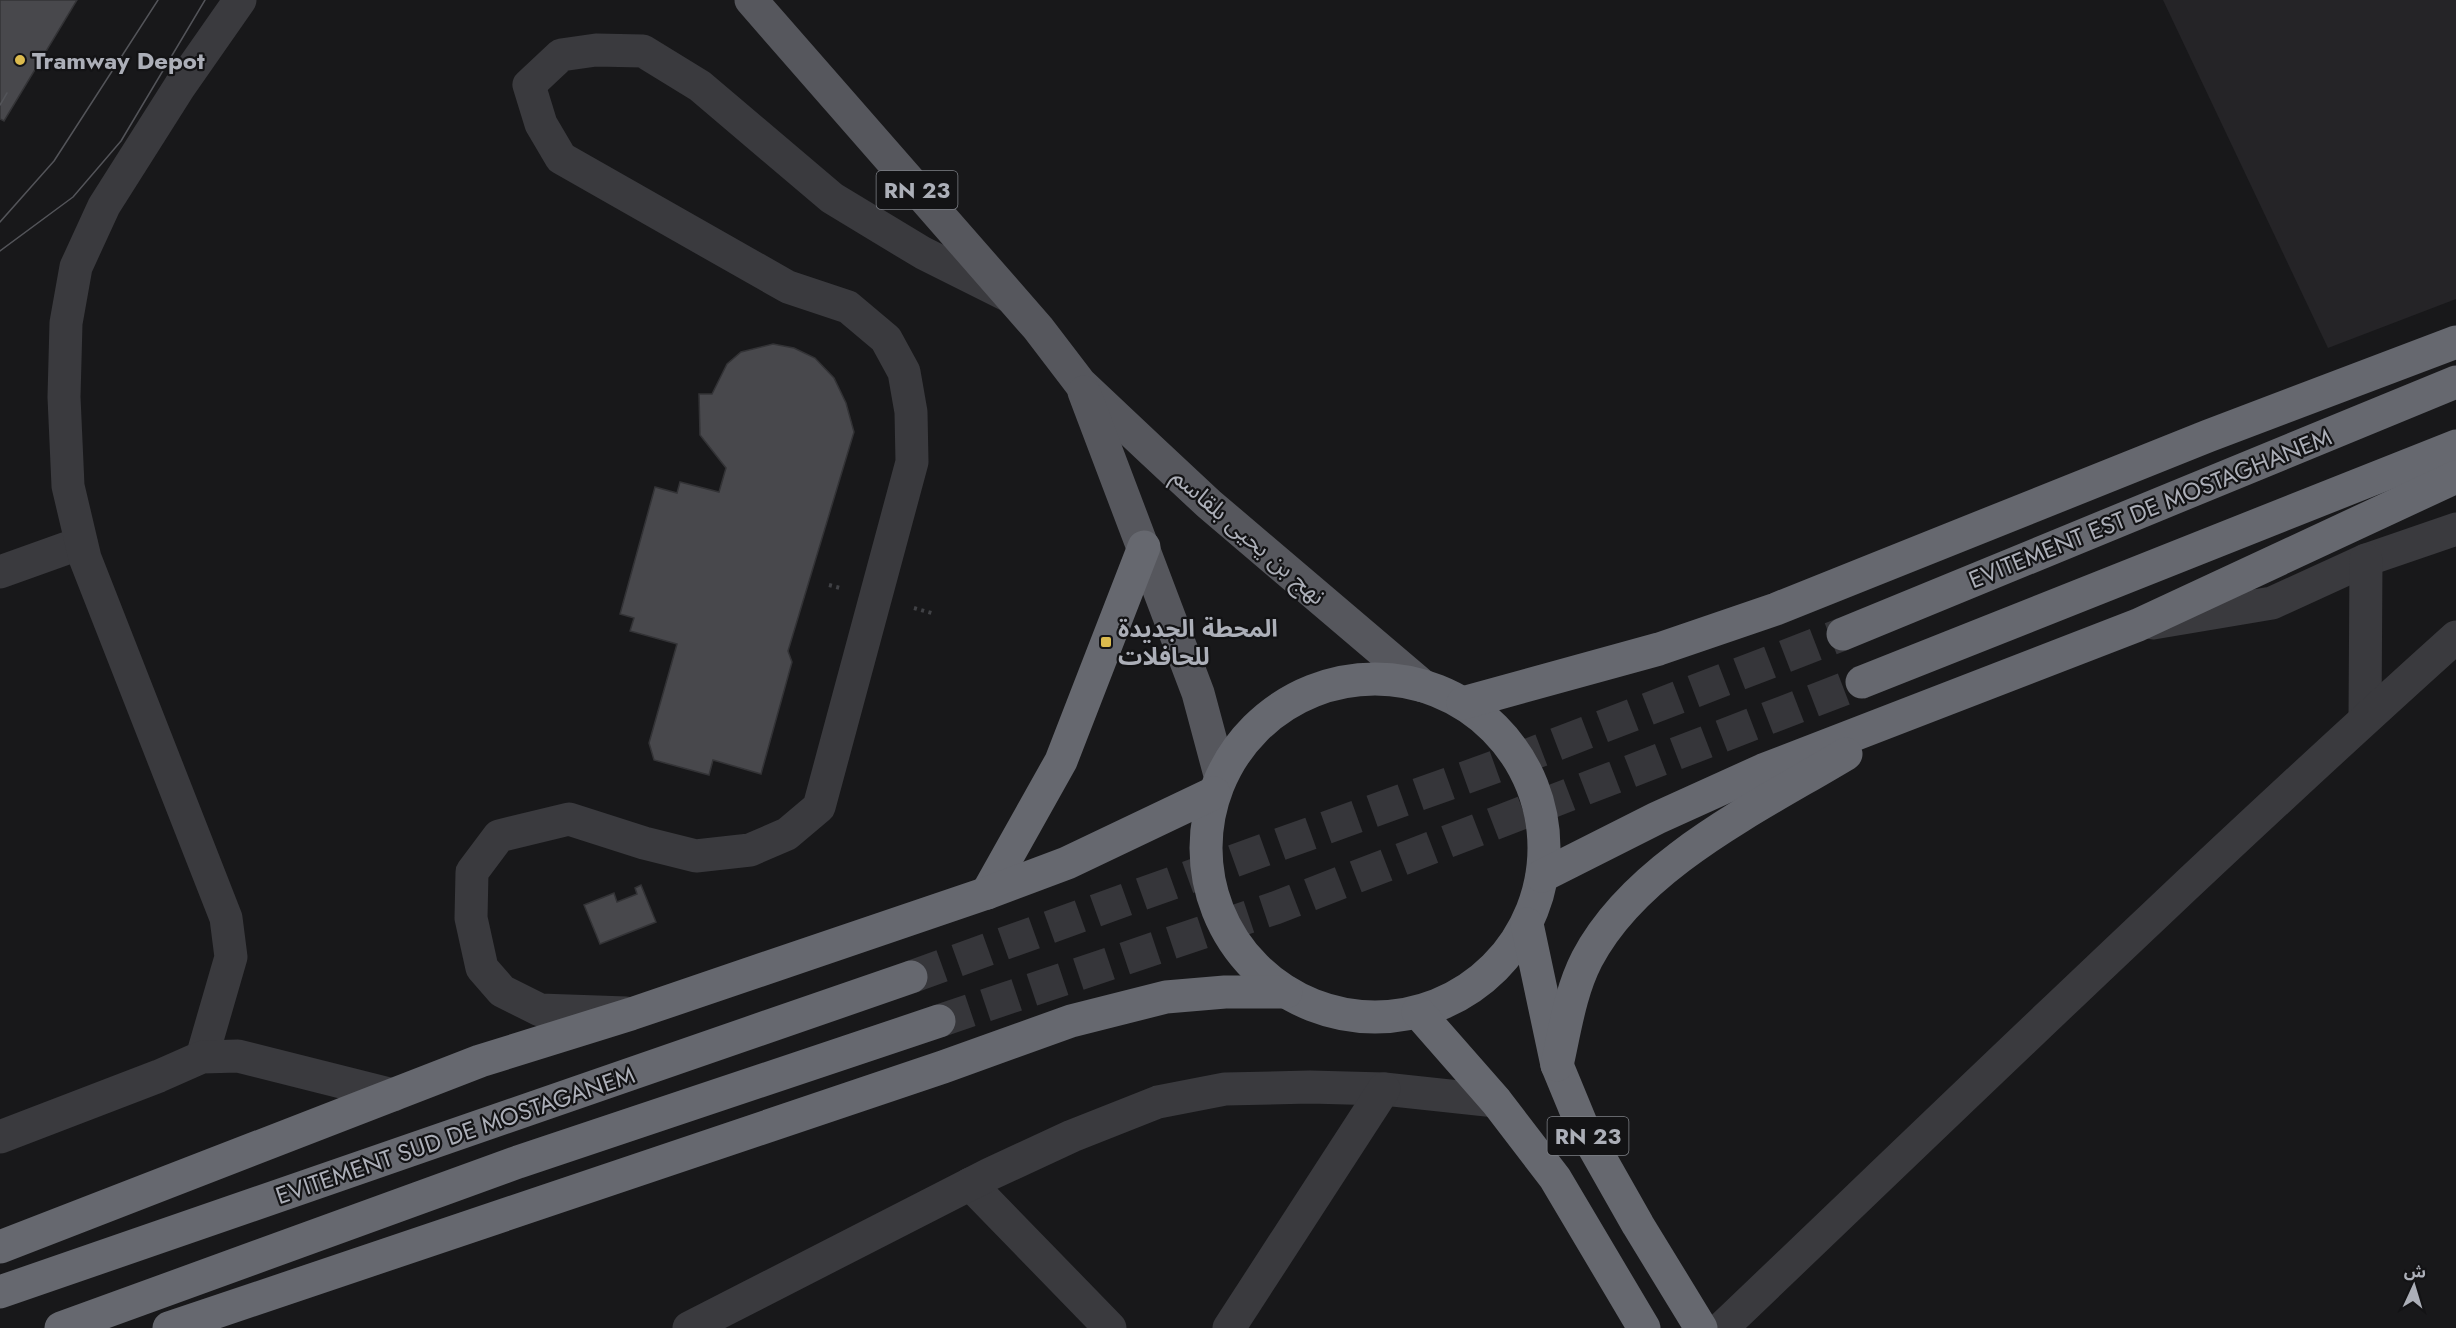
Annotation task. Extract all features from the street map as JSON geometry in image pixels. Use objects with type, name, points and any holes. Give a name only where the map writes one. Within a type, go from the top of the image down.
[{"type":"highway","points":[[1462,703],[1659,650],[1776,609],[2208,436],[2456,342]]},
{"type":"highway","name":"EVITEMENT EST DE MOSTAGHANEM","points":[[1843,634],[2456,382]]},
{"type":"highway","points":[[1862,682],[2456,446]]},
{"type":"highway","points":[[1542,876],[1657,818],[1763,770],[2138,625],[2456,477]]},
{"type":"highway","points":[[987,893],[1060,761],[1144,547]]},
{"type":"highway","points":[[1378,679],[1423,686],[1462,703],[1501,735],[1529,777],[1543,826],[1542,876],[1527,924],[1507,954],[1481,979],[1451,999],[1418,1012],[1373,1017],[1327,1010],[1286,992],[1251,963],[1228,934],[1214,900],[1206,864],[1206,828],[1217,784],[1237,749],[1265,719],[1299,697],[1338,683],[1378,679]]},
{"type":"highway","points":[[1557,1065],[1574,988],[1587,959],[1604,932],[1650,882],[1683,854],[1712,835],[1923,708]]},
{"type":"highway","points":[[0,1247],[480,1061],[631,1014],[1067,864],[1217,784]]},
{"type":"highway","name":"RN 23","points":[[1527,924],[1557,1065],[1583,1128],[1638,1225],[1701,1328]]},
{"type":"highway","name":"EVITEMENT SUD DE MOSTAGANEM","points":[[0,1292],[911,977]]},
{"type":"highway","points":[[170,1328],[932,1071],[1071,1021],[1166,997],[1225,992],[1286,992]]},
{"type":"highway","name":"RN 23","points":[[1418,1012],[1496,1101],[1555,1178],[1625,1312],[1644,1328]]},
{"type":"highway","name":"EVITEMENT SUD DE MOSTAGANEM","points":[[61,1328],[518,1162],[939,1021]]},
{"type":"main road","name":"نهج بن يحيى بلقاسم","points":[[751,0],[1038,328],[1080,383],[1209,504],[1423,686]]},
{"type":"main road","name":"نهج بن يحيى بلقاسم","points":[[1080,383],[1198,693],[1217,784]]},
{"type":"street","points":[[201,1057],[231,957],[226,918],[85,558],[68,486],[64,397],[66,323],[76,267],[104,206],[180,86],[240,0]]},
{"type":"street","points":[[631,1014],[540,1010],[501,991],[482,968],[471,918],[472,872],[500,837],[569,819],[644,843],[696,856],[750,850],[787,834],[819,807],[912,462],[911,411],[904,372],[886,339],[879,332],[848,307],[788,287],[561,158],[541,124],[529,85],[561,55],[596,50],[643,51],[700,86],[832,198],[923,253],[1010,296]]},
{"type":"street","points":[[2138,625],[2272,603],[2366,560],[2456,529]]},
{"type":"street","points":[[0,573],[81,543]]},
{"type":"street","points":[[2365,718],[2366,560]]},
{"type":"street","points":[[1722,1328],[2042,1022],[2365,718],[2456,637]]},
{"type":"street","points":[[0,1137],[159,1076],[201,1057],[238,1056],[393,1095]]},
{"type":"street","points":[[689,1328],[970,1184],[1072,1136],[1158,1102],[1225,1089],[1310,1086],[1384,1089],[1496,1101]]},
{"type":"street","points":[[1229,1328],[1384,1089]]},
{"type":"street","points":[[970,1184],[1110,1328]]},
{"type":"path","points":[[914,608],[935,614]]},
{"type":"shaded area","points":[[2163,0],[2456,0],[2456,299],[2328,348]]},
{"type":"building","name":"Tramway Depot","points":[[0,0],[77,0],[4,121],[0,119]]},
{"type":"building","points":[[773,344],[794,348],[815,358],[834,378],[846,403],[854,432],[788,651],[792,662],[761,774],[713,760],[709,775],[654,760],[649,743],[677,644],[630,631],[634,618],[620,614],[655,487],[677,493],[680,482],[719,492],[726,468],[700,435],[699,394],[712,394],[727,364],[741,352]]},
{"type":"building","points":[[641,885],[656,922],[600,944],[584,905],[614,893],[617,902],[637,894],[635,888]]},
{"type":"tunnel","points":[[911,977],[1531,754],[1843,634]]},
{"type":"tunnel","points":[[939,1021],[1275,908],[1862,682]]},
{"type":"tram line","points":[[0,222],[54,161],[158,0]]},
{"type":"tram line","points":[[0,251],[73,197],[121,141],[205,0]]},
{"type":"tram line","points":[[0,105],[7,93]]},
{"type":"place","name":"Tramway Depot","points":[[20,60]]},
{"type":"place","name":"المحطة الجديدة للحافلات","points":[[1106,642]]}]
